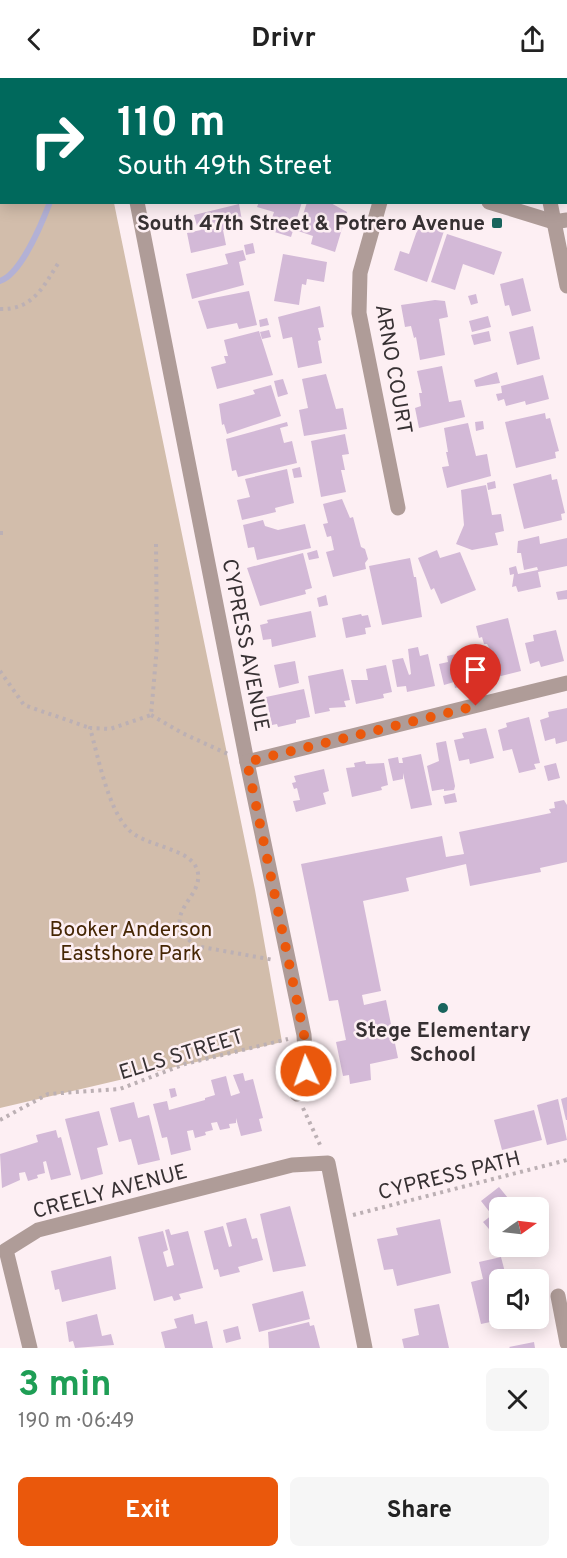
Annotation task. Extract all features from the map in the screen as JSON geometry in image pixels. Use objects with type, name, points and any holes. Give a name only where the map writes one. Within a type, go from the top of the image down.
[{"type":"street","name":"CYPRESS AVENUE","points":[[137,204],[247,762],[304,1035],[306,1071],[297,1094]]},
{"type":"street","name":"ARNO COURT","points":[[379,204],[360,273],[359,313],[398,508]]},
{"type":"street","points":[[497,204],[561,221]]},
{"type":"street","points":[[551,204],[561,221],[567,286]]},
{"type":"street","points":[[247,762],[567,683]]},
{"type":"street","points":[[328,1163],[365,1348]]},
{"type":"street","name":"CREELY AVENUE","points":[[30,1348],[6,1250],[38,1230],[292,1165],[328,1163]]},
{"type":"street","points":[[558,1296],[567,1343]]},
{"type":"path","points":[[0,309],[14,309],[36,296],[59,262]]},
{"type":"path","points":[[0,533],[6,534]]},
{"type":"path","points":[[151,715],[157,646],[156,544]]},
{"type":"path","points":[[0,671],[24,705],[90,728],[110,729],[151,715],[182,733],[247,762]]},
{"type":"path","points":[[90,728],[116,808],[129,830],[148,842],[186,857],[197,869],[198,885],[187,899],[180,916],[183,933],[189,941],[196,946],[290,963]]},
{"type":"path","name":"ELLS STREET","points":[[0,1120],[48,1094],[120,1089],[186,1064],[304,1035]]},
{"type":"path","points":[[297,1094],[328,1163]]},
{"type":"path","name":"CYPRESS PATH","points":[[339,1218],[567,1160]]},
{"type":"green space","name":"Booker Anderson Eastshore Park","points":[[0,204],[114,204],[255,890],[282,1042],[0,1108]]},
{"type":"building","points":[[239,204],[243,226],[223,230],[226,245],[191,253],[187,233],[201,230],[200,226],[197,226],[194,215]]},
{"type":"building","points":[[258,204],[301,204],[291,237],[268,230],[274,212],[257,207]]},
{"type":"building","points":[[306,204],[333,204],[347,212],[335,252],[311,244],[313,236],[298,231]]},
{"type":"building","points":[[421,219],[445,228],[427,282],[394,270],[400,251],[409,254]]},
{"type":"building","points":[[447,234],[502,252],[494,275],[463,264],[455,290],[431,282]]},
{"type":"building","points":[[253,243],[255,253],[246,255],[244,245]]},
{"type":"building","points":[[243,250],[246,260],[239,262],[244,285],[192,299],[186,274],[228,264],[225,254]]},
{"type":"building","points":[[283,254],[327,262],[324,282],[307,279],[306,285],[302,284],[299,305],[274,301]]},
{"type":"building","points":[[523,278],[531,311],[512,316],[509,305],[505,306],[500,284]]},
{"type":"building","points":[[249,291],[257,325],[239,329],[237,323],[207,329],[198,301]]},
{"type":"building","points":[[476,294],[478,303],[471,305],[468,296]]},
{"type":"building","points":[[435,300],[445,301],[448,317],[439,319],[445,355],[420,360],[416,337],[414,338],[411,326],[405,327],[401,305]]},
{"type":"building","points":[[320,306],[324,327],[318,328],[322,363],[298,368],[292,337],[283,339],[278,317]]},
{"type":"building","points":[[488,316],[491,327],[472,332],[469,321]]},
{"type":"building","points":[[267,318],[269,325],[260,327],[259,320]]},
{"type":"building","points":[[533,326],[540,359],[517,365],[509,332]]},
{"type":"building","points":[[269,330],[271,337],[262,339],[260,332]]},
{"type":"building","points":[[259,331],[273,375],[217,389],[211,367],[226,363],[224,356],[228,356],[224,340]]},
{"type":"building","points":[[489,331],[491,341],[474,345],[471,335]]},
{"type":"building","points":[[442,366],[449,402],[461,400],[465,417],[419,428],[415,408],[421,406],[419,393],[422,393],[417,371]]},
{"type":"building","points":[[497,372],[500,383],[476,387],[474,380]]},
{"type":"building","points":[[326,374],[336,409],[343,408],[347,429],[304,436],[299,410],[308,408],[302,379]]},
{"type":"building","points":[[543,375],[549,399],[526,405],[525,401],[506,406],[504,399],[498,401],[496,394],[502,393],[501,386]]},
{"type":"building","points":[[283,379],[288,394],[278,397],[274,381]]},
{"type":"building","points":[[271,385],[281,416],[227,434],[224,424],[222,425],[219,404],[255,394],[253,390]]},
{"type":"building","points":[[545,413],[546,419],[550,418],[559,451],[555,452],[556,458],[516,468],[505,422]]},
{"type":"building","points":[[483,421],[484,429],[476,431],[475,422]]},
{"type":"building","points":[[287,422],[288,426],[280,428],[284,443],[292,441],[297,463],[238,477],[236,470],[232,471],[226,439]]},
{"type":"building","points":[[468,423],[476,456],[487,454],[491,476],[447,488],[442,467],[449,466],[444,428]]},
{"type":"building","points":[[345,434],[349,454],[342,455],[345,470],[341,470],[346,492],[321,497],[311,441]]},
{"type":"building","points":[[300,467],[302,477],[294,478],[292,469]]},
{"type":"building","points":[[287,469],[294,503],[275,508],[276,512],[242,520],[237,500],[250,497],[245,479]]},
{"type":"building","points":[[551,474],[552,480],[557,479],[565,513],[561,514],[562,520],[524,529],[513,484]]},
{"type":"building","points":[[495,481],[496,488],[488,490],[487,483]]},
{"type":"building","points":[[486,485],[492,515],[501,514],[504,531],[495,533],[498,545],[472,550],[456,544],[464,525],[461,490]]},
{"type":"building","points":[[342,499],[350,518],[353,517],[361,547],[365,549],[368,559],[365,563],[366,569],[333,577],[326,552],[334,550],[331,536],[327,537],[323,524],[328,523],[323,504]]},
{"type":"building","points":[[263,520],[265,526],[278,530],[305,524],[311,548],[257,560],[254,547],[248,548],[243,525]]},
{"type":"building","points":[[539,536],[540,544],[567,538],[567,566],[538,572],[541,587],[518,592],[516,586],[512,587],[514,574],[510,575],[509,568],[516,566],[518,574],[538,570],[537,567],[524,570],[521,553],[517,553],[518,541]]},
{"type":"building","points":[[317,550],[319,558],[309,560],[307,553]]},
{"type":"building","points":[[437,550],[440,558],[460,552],[476,590],[441,604],[434,588],[431,590],[418,558]]},
{"type":"building","points":[[303,553],[312,588],[305,590],[306,594],[260,606],[247,568]]},
{"type":"building","points":[[410,558],[414,577],[416,577],[422,617],[382,625],[369,566]]},
{"type":"building","points":[[567,590],[567,599],[558,600],[556,592]]},
{"type":"building","points":[[326,595],[328,605],[319,607],[317,598]]},
{"type":"building","points":[[311,611],[316,637],[272,647],[271,639],[263,640],[260,625],[268,623],[267,620]]},
{"type":"building","points":[[361,614],[362,616],[368,615],[371,627],[365,628],[366,634],[346,638],[342,618]]},
{"type":"building","points":[[508,618],[521,671],[497,677],[496,672],[487,674],[482,653],[491,651],[487,644],[484,644],[482,637],[479,638],[476,626]]},
{"type":"building","points":[[556,630],[564,661],[541,667],[539,661],[530,664],[525,643],[534,641],[533,635]]},
{"type":"building","points":[[418,647],[420,656],[428,654],[435,686],[407,692],[406,686],[397,687],[392,660],[403,658],[409,675],[411,674],[408,649]]},
{"type":"building","points":[[470,651],[478,682],[455,688],[454,682],[444,685],[439,664],[448,662],[447,656]]},
{"type":"building","points":[[295,661],[299,683],[279,688],[274,665]]},
{"type":"building","points":[[386,665],[392,692],[383,694],[384,698],[356,704],[351,680],[368,680],[366,669]]},
{"type":"building","points":[[343,669],[350,700],[344,701],[346,707],[329,708],[330,711],[315,714],[308,676]]},
{"type":"building","points":[[304,689],[310,717],[278,727],[277,724],[272,725],[266,697]]},
{"type":"building","points":[[567,708],[567,741],[556,744],[555,738],[545,741],[540,720],[549,717],[548,712]]},
{"type":"building","points":[[529,717],[540,763],[534,764],[536,769],[519,773],[512,749],[503,751],[498,730],[507,727],[506,723]]},
{"type":"building","points":[[486,728],[494,758],[470,764],[469,759],[459,761],[454,740],[464,738],[462,733]]},
{"type":"building","points":[[446,741],[454,790],[432,791],[427,766],[439,761],[436,743]]},
{"type":"building","points":[[421,754],[432,805],[411,809],[403,773],[403,779],[393,781],[388,759],[398,757],[399,763],[403,763],[402,758]]},
{"type":"building","points":[[365,761],[366,764],[384,763],[388,785],[381,787],[382,790],[352,797],[346,768],[355,767],[354,763]]},
{"type":"building","points":[[556,763],[560,778],[548,781],[544,766]]},
{"type":"building","points":[[324,769],[329,791],[323,793],[326,804],[296,812],[293,801],[300,800],[297,788],[294,789],[292,783],[296,782],[294,776]]},
{"type":"building","points":[[455,793],[457,802],[445,804],[443,796]]},
{"type":"building","points":[[564,800],[567,805],[567,862],[540,868],[541,872],[470,886],[466,864],[406,878],[409,891],[363,901],[381,991],[362,995],[364,1005],[386,1000],[398,1058],[370,1064],[371,1080],[350,1084],[349,1075],[343,1076],[336,1042],[346,1040],[338,1000],[329,1001],[301,864],[442,836],[446,857],[464,854],[459,832],[551,813],[549,809],[555,808],[554,802]]},
{"type":"building","points":[[243,1073],[245,1081],[253,1079],[263,1118],[259,1119],[262,1131],[241,1136],[236,1118],[236,1123],[229,1124],[230,1128],[220,1130],[217,1122],[211,1123],[213,1130],[205,1132],[206,1135],[195,1138],[193,1130],[187,1131],[191,1150],[171,1155],[167,1137],[162,1138],[153,1104],[167,1101],[169,1110],[205,1100],[215,1095],[211,1080],[226,1076],[231,1096],[240,1093],[233,1075]]},
{"type":"building","points":[[175,1088],[177,1096],[171,1098],[169,1089]]},
{"type":"building","points":[[567,1097],[567,1120],[566,1120],[561,1099]]},
{"type":"building","points":[[558,1099],[567,1140],[547,1145],[537,1105]]},
{"type":"building","points":[[134,1102],[138,1118],[149,1115],[160,1160],[138,1165],[131,1139],[119,1142],[110,1108]]},
{"type":"building","points":[[534,1110],[542,1140],[502,1150],[494,1120]]},
{"type":"building","points":[[99,1111],[108,1145],[97,1148],[103,1174],[81,1180],[65,1119]]},
{"type":"building","points":[[56,1130],[58,1138],[61,1137],[71,1175],[51,1180],[46,1161],[43,1162],[45,1173],[37,1175],[38,1178],[28,1181],[25,1172],[19,1173],[20,1180],[2,1188],[0,1154],[38,1142],[36,1135]]},
{"type":"building","points":[[499,1187],[507,1197],[489,1197],[489,1211],[481,1201]]},
{"type":"building","points":[[290,1206],[306,1266],[273,1272],[260,1214]]},
{"type":"building","points":[[489,1217],[489,1229],[483,1222]]},
{"type":"building","points":[[246,1218],[252,1239],[257,1238],[263,1260],[238,1267],[240,1272],[220,1277],[218,1269],[214,1270],[204,1231],[223,1226],[229,1247],[232,1246],[226,1223]]},
{"type":"building","points":[[440,1219],[451,1273],[397,1286],[393,1269],[384,1270],[377,1239],[398,1235],[396,1228]]},
{"type":"building","points":[[169,1229],[171,1235],[188,1231],[203,1288],[179,1294],[181,1299],[174,1301],[172,1296],[154,1301],[138,1237],[163,1231],[168,1250],[163,1252],[167,1267],[174,1265],[165,1230]]},
{"type":"building","points":[[111,1256],[116,1289],[62,1302],[59,1289],[55,1290],[51,1271]]},
{"type":"building","points":[[501,1257],[504,1269],[489,1269],[489,1322],[481,1324],[471,1282],[483,1279],[479,1262]]},
{"type":"building","points":[[303,1291],[310,1319],[259,1332],[252,1304]]},
{"type":"building","points":[[439,1304],[449,1348],[404,1348],[402,1339],[419,1335],[414,1309]]},
{"type":"building","points":[[97,1314],[102,1336],[111,1334],[114,1345],[75,1348],[73,1341],[69,1342],[66,1322]]},
{"type":"building","points":[[193,1314],[195,1324],[207,1321],[213,1348],[165,1348],[161,1332],[177,1328],[174,1319]]},
{"type":"building","points":[[309,1322],[310,1326],[314,1325],[320,1348],[269,1348],[268,1332]]},
{"type":"building","points":[[238,1326],[241,1339],[226,1343],[223,1330]]},
{"type":"building","points":[[534,1342],[535,1348],[509,1347]]},
{"type":"waterway","points":[[0,281],[16,269],[36,234],[49,204]]},
{"type":"place","name":"South 47th Street & Potrero Avenue","points":[[497,223]]},
{"type":"place","name":"Stege Elementary School","points":[[443,1008]]},
{"type":"route","points":[[306,1071],[304,1035],[247,762],[476,706]]}]
